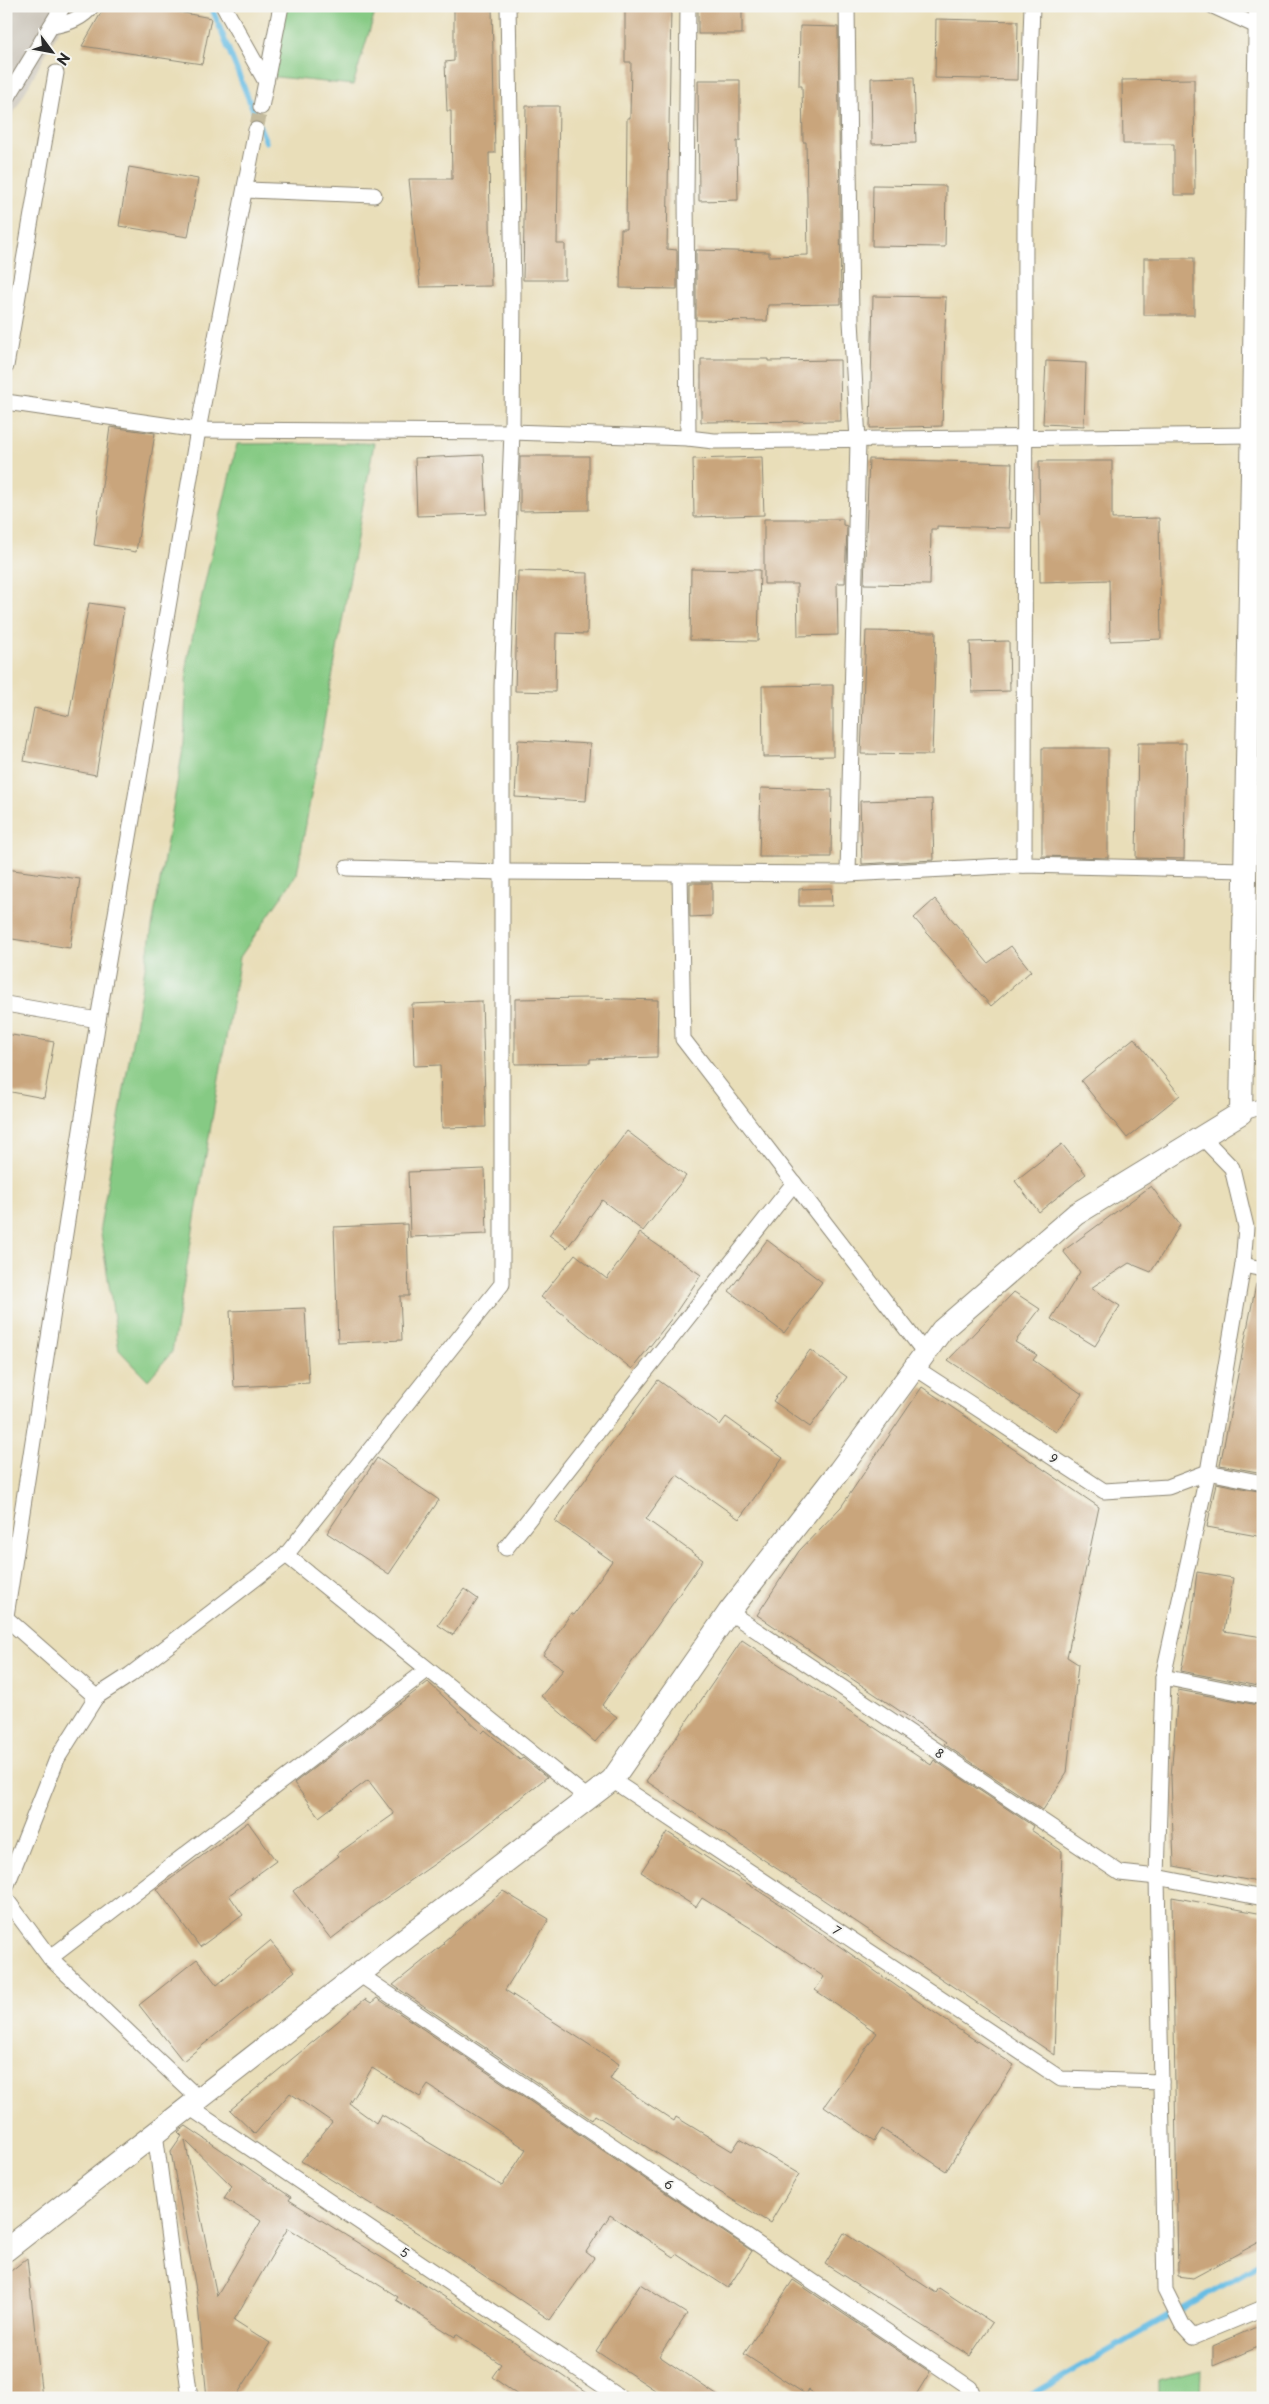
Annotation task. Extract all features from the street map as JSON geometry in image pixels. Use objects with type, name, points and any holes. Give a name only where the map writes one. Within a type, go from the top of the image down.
[{"type":"street","points":[[6,100],[63,6]]},
{"type":"street","points":[[51,26],[65,24],[78,18],[92,6]]},
{"type":"street","points":[[226,6],[224,7],[266,82]]},
{"type":"street","points":[[261,107],[280,6]]},
{"type":"street","points":[[6,1887],[57,1759],[96,1697],[130,1675],[286,1555],[502,1284],[502,686],[512,432],[513,290],[508,6]]},
{"type":"street","points":[[688,6],[686,196],[688,438]]},
{"type":"street","points":[[847,6],[851,311],[858,440],[848,874]]},
{"type":"street","points":[[1024,865],[1024,209],[1032,6]]},
{"type":"street","points":[[1213,6],[1261,21],[1241,1113]]},
{"type":"street","points":[[6,366],[56,73]]},
{"type":"street","points":[[96,1697],[6,1617],[98,1020],[198,430],[256,130]]},
{"type":"street","points":[[245,190],[374,195]]},
{"type":"street","points":[[6,402],[198,430],[512,432],[688,438],[714,441],[1253,435]]},
{"type":"street","points":[[347,868],[502,872],[848,874],[1024,865],[1245,870]]},
{"type":"street","name":"9","points":[[680,873],[683,1039],[794,1183],[919,1360],[1104,1491],[1168,1487],[1208,1472]]},
{"type":"street","points":[[6,1004],[98,1020]]},
{"type":"street","points":[[6,2250],[359,1974],[612,1780],[729,1612],[839,1471],[942,1330],[1076,1214],[1201,1136],[1241,1113],[1263,1106]]},
{"type":"street","points":[[1201,1136],[1232,1168],[1246,1227],[1243,1265],[1208,1472],[1163,1677],[1157,1877],[1165,2290],[1183,2326],[1193,2337],[1263,2308]]},
{"type":"street","points":[[506,1548],[794,1183]]},
{"type":"street","points":[[1243,1265],[1263,1269]]},
{"type":"street","points":[[1208,1472],[1263,1483]]},
{"type":"street","points":[[286,1555],[589,1799]]},
{"type":"street","name":"8","points":[[729,1612],[1120,1874],[1157,1877],[1263,1898]]},
{"type":"street","points":[[50,1958],[427,1670]]},
{"type":"street","points":[[1163,1677],[1263,1696]]},
{"type":"street","name":"7","points":[[612,1780],[1061,2079],[1161,2082]]},
{"type":"street","name":"5","points":[[6,1899],[50,1958],[194,2103],[621,2398]]},
{"type":"street","name":"6","points":[[359,1974],[970,2388],[974,2398]]},
{"type":"street","points":[[155,2133],[190,2398]]},
{"type":"shaded area","points":[[6,6],[72,6],[6,127]]},
{"type":"green space","points":[[277,6],[377,6],[353,85],[258,75]]},
{"type":"green space","points":[[374,443],[297,874],[240,957],[172,1352],[148,1380],[119,1350],[100,1227],[184,743],[187,660],[237,444]]},
{"type":"green space","points":[[1201,2370],[1200,2398],[1159,2398],[1159,2381]]},
{"type":"building","points":[[105,6],[146,6],[211,18],[202,64],[82,46]]},
{"type":"building","points":[[454,6],[492,6],[495,153],[489,153],[491,286],[420,287],[409,179],[452,179],[451,111],[447,111],[445,62],[454,61]]},
{"type":"building","points":[[625,6],[671,6],[667,249],[677,250],[677,289],[620,288],[621,229],[626,229],[627,118],[630,118],[631,62],[625,62]]},
{"type":"building","points":[[698,6],[742,6],[742,34],[698,34]]},
{"type":"building","points":[[936,19],[1018,21],[1017,80],[935,78]]},
{"type":"building","points":[[800,26],[838,27],[841,304],[768,305],[767,321],[696,320],[696,250],[769,252],[769,256],[808,255],[806,142],[803,142],[802,86],[799,86]]},
{"type":"building","points":[[914,77],[916,143],[872,144],[871,78]]},
{"type":"building","points":[[1194,79],[1195,195],[1174,195],[1174,144],[1123,144],[1122,80]]},
{"type":"building","points":[[698,80],[740,80],[740,141],[737,141],[738,200],[699,201]]},
{"type":"building","points":[[526,106],[559,106],[557,244],[565,244],[565,280],[523,280]]},
{"type":"building","points":[[129,167],[198,179],[188,237],[119,226]]},
{"type":"building","points":[[873,185],[946,186],[945,247],[872,246]]},
{"type":"building","points":[[1144,258],[1194,258],[1194,315],[1144,315]]},
{"type":"building","points":[[873,296],[946,297],[942,426],[870,428]]},
{"type":"building","points":[[701,359],[768,359],[768,361],[840,360],[841,421],[701,422]]},
{"type":"building","points":[[1046,361],[1086,363],[1084,426],[1043,424]]},
{"type":"building","points":[[110,427],[155,433],[136,552],[94,545]]},
{"type":"building","points":[[484,455],[487,514],[417,516],[415,458]]},
{"type":"building","points":[[520,456],[589,456],[589,510],[520,511]]},
{"type":"building","points":[[762,457],[764,515],[694,517],[693,459]]},
{"type":"building","points":[[869,459],[1012,463],[1010,528],[937,526],[937,529],[931,529],[930,585],[864,584]]},
{"type":"building","points":[[1039,461],[1112,461],[1112,519],[1159,518],[1161,639],[1110,641],[1109,580],[1040,582]]},
{"type":"building","points":[[764,519],[843,519],[843,525],[847,526],[845,583],[837,583],[838,635],[798,636],[797,584],[764,584]]},
{"type":"building","points":[[691,569],[760,570],[758,641],[690,640]]},
{"type":"building","points":[[518,571],[588,573],[587,634],[556,633],[555,692],[515,691]]},
{"type":"building","points":[[89,603],[124,608],[96,775],[24,761],[34,708],[69,716]]},
{"type":"building","points":[[866,631],[936,632],[932,755],[861,754]]},
{"type":"building","points":[[1009,641],[1010,691],[972,692],[970,642]]},
{"type":"building","points":[[833,685],[833,756],[763,757],[762,686]]},
{"type":"building","points":[[518,740],[590,744],[586,801],[515,797]]},
{"type":"building","points":[[1138,743],[1186,743],[1184,859],[1136,858]]},
{"type":"building","points":[[1042,748],[1108,748],[1108,858],[1042,856]]},
{"type":"building","points":[[761,788],[832,790],[831,857],[759,857]]},
{"type":"building","points":[[932,799],[934,860],[862,864],[860,801]]},
{"type":"building","points":[[6,869],[80,879],[70,948],[6,938]]},
{"type":"building","points":[[690,883],[712,883],[712,916],[690,917]]},
{"type":"building","points":[[831,888],[832,906],[799,906],[799,889]]},
{"type":"building","points":[[935,899],[988,963],[1011,946],[1031,971],[991,1006],[914,918]]},
{"type":"building","points":[[590,998],[658,1000],[657,1057],[590,1059],[590,1063],[515,1064],[515,999]]},
{"type":"building","points":[[482,1001],[486,1127],[442,1128],[440,1065],[414,1066],[412,1004]]},
{"type":"building","points":[[6,1034],[54,1042],[44,1098],[6,1091]]},
{"type":"building","points":[[1134,1038],[1180,1095],[1127,1138],[1081,1081]]},
{"type":"building","points":[[627,1131],[686,1176],[643,1231],[602,1200],[567,1248],[549,1235]]},
{"type":"building","points":[[1062,1144],[1086,1174],[1039,1212],[1015,1181]]},
{"type":"building","points":[[485,1169],[487,1234],[410,1237],[408,1172]]},
{"type":"building","points":[[1151,1186],[1180,1225],[1151,1272],[1129,1263],[1091,1288],[1120,1306],[1095,1346],[1051,1319],[1080,1272],[1063,1251]]},
{"type":"building","points":[[407,1224],[409,1296],[400,1296],[402,1340],[338,1343],[334,1227]]},
{"type":"building","points":[[640,1233],[701,1275],[672,1318],[632,1369],[541,1297],[575,1254],[607,1279]]},
{"type":"building","points":[[767,1240],[822,1282],[784,1333],[729,1291]]},
{"type":"building","points":[[1256,1284],[1263,1285],[1263,1473],[1220,1465]]},
{"type":"building","points":[[1014,1292],[1040,1309],[1015,1342],[1037,1355],[1033,1360],[1082,1394],[1056,1432],[948,1360]]},
{"type":"building","points":[[305,1308],[309,1383],[234,1387],[230,1311]]},
{"type":"building","points":[[810,1350],[847,1377],[810,1427],[773,1401]]},
{"type":"building","points":[[658,1380],[720,1425],[726,1417],[783,1458],[739,1519],[677,1475],[646,1519],[703,1560],[602,1705],[617,1717],[595,1742],[541,1696],[564,1669],[543,1655],[571,1613],[574,1615],[612,1561],[555,1521]]},
{"type":"building","points":[[922,1387],[1099,1507],[1067,1657],[1078,1664],[1067,1773],[1043,1810],[944,1744],[946,1742],[757,1615],[799,1551],[841,1507]]},
{"type":"building","points":[[377,1458],[439,1500],[389,1574],[327,1533]]},
{"type":"building","points":[[1216,1483],[1263,1492],[1263,1537],[1207,1527]]},
{"type":"building","points":[[1197,1572],[1233,1578],[1224,1631],[1263,1637],[1263,1687],[1181,1671],[1191,1620]]},
{"type":"building","points":[[464,1589],[478,1599],[453,1635],[438,1625]]},
{"type":"building","points":[[742,1640],[931,1765],[934,1760],[1033,1826],[1031,1830],[1062,1851],[1055,2055],[646,1781]]},
{"type":"building","points":[[428,1682],[482,1733],[485,1730],[520,1760],[523,1758],[547,1777],[469,1840],[374,1906],[331,1939],[293,1891],[339,1856],[337,1854],[394,1814],[368,1780],[319,1817],[294,1783]]},
{"type":"building","points":[[1178,1690],[1263,1706],[1263,1883],[1174,1866],[1171,1777]]},
{"type":"building","points":[[248,1822],[276,1861],[229,1895],[243,1915],[200,1947],[157,1889]]},
{"type":"building","points":[[667,1832],[782,1906],[958,2029],[1014,2065],[946,2171],[882,2129],[874,2141],[824,2106],[877,2033],[815,1990],[824,1977],[762,1935],[702,1898],[696,1907],[641,1872]]},
{"type":"building","points":[[503,1891],[549,1919],[505,1990],[619,2064],[610,2079],[674,2121],[676,2117],[732,2151],[740,2139],[799,2174],[770,2223],[595,2115],[592,2120],[393,1985],[444,1944],[443,1942]]},
{"type":"building","points":[[1172,1897],[1263,1914],[1263,2240],[1193,2278],[1178,2276]]},
{"type":"building","points":[[270,1941],[295,1971],[183,2061],[139,2005],[197,1959],[217,1985]]},
{"type":"building","points":[[377,1998],[752,2251],[728,2288],[676,2254],[674,2257],[610,2215],[586,2252],[594,2258],[550,2320],[455,2256],[301,2161],[332,2122],[290,2093],[255,2134],[230,2110],[365,1999],[371,2003]],"holes":[[[372,2068],[420,2097],[428,2085],[526,2149],[502,2186],[381,2114],[376,2123],[350,2104]]]},
{"type":"building","points":[[186,2126],[291,2197],[289,2200],[472,2314],[596,2398],[522,2398],[492,2377],[501,2364],[456,2334],[455,2337],[396,2300],[398,2297],[288,2228],[234,2320],[270,2343],[235,2398],[207,2398],[197,2295],[171,2152],[182,2136],[178,2132]],"holes":[[[185,2140],[232,2186],[224,2198],[261,2221],[217,2296]]]},
{"type":"building","points":[[844,2233],[936,2293],[939,2288],[992,2323],[970,2356],[825,2264]]},
{"type":"building","points":[[27,2258],[42,2398],[6,2398],[6,2275]]},
{"type":"building","points":[[793,2280],[930,2372],[914,2398],[819,2398],[808,2390],[805,2394],[744,2354]]},
{"type":"building","points":[[640,2284],[687,2314],[659,2356],[721,2398],[667,2398],[596,2351]]},
{"type":"building","points":[[1263,2324],[1263,2345],[1213,2366],[1213,2346]]},
{"type":"waterway","points":[[211,6],[266,142]]},
{"type":"waterway","points":[[1026,2398],[1263,2262]]},
{"type":"tunnel","points":[[256,130],[261,107]]}]
